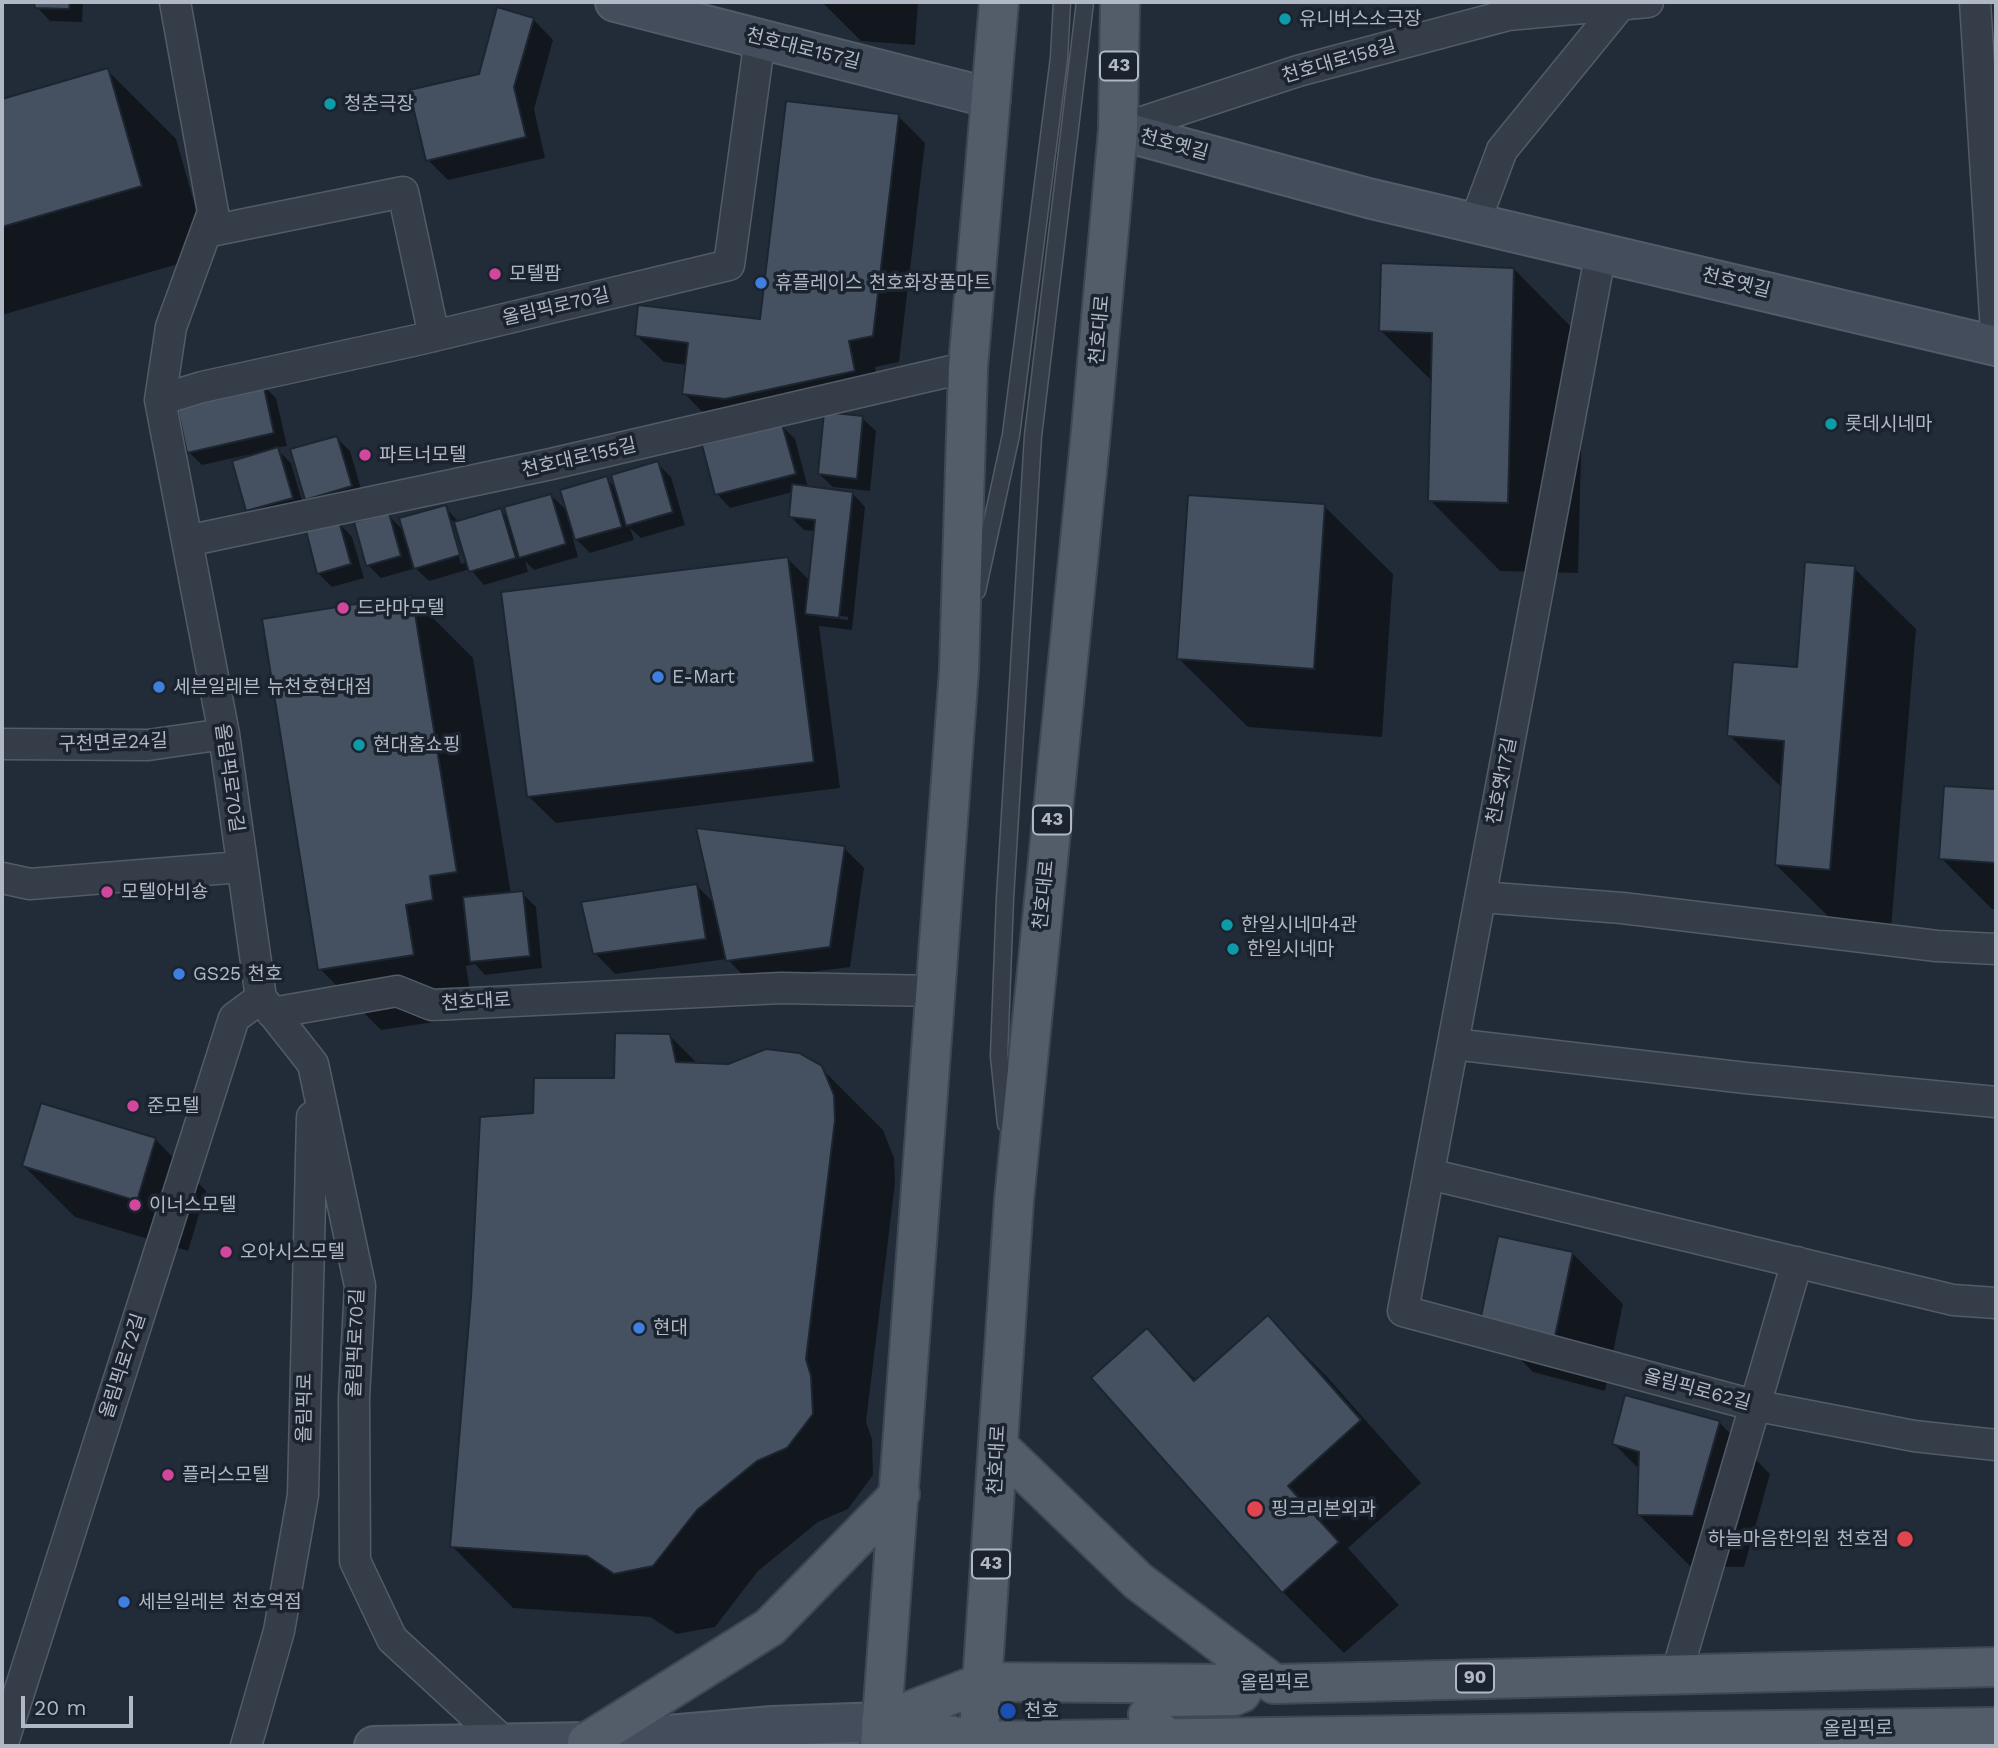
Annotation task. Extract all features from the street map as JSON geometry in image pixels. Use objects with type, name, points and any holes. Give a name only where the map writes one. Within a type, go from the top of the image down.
[{"type":"main road","points":[[881,1734],[901,1494],[959,670],[968,367],[999,2]]},
{"type":"main road","name":"천호대로","points":[[978,1743],[1014,1200],[1090,441],[1118,130],[1120,2]]},
{"type":"main road","points":[[998,1446],[1138,1581],[1260,1684],[1234,1696],[1166,1697],[1158,1701],[1148,1715],[1151,1724],[1166,1737]]},
{"type":"main road","points":[[591,1744],[770,1627],[901,1494]]},
{"type":"main road","name":"올림픽로","points":[[881,1734],[984,1682],[1260,1684],[1677,1672],[1996,1667]]},
{"type":"main road","name":"올림픽로","points":[[881,1734],[978,1743],[1271,1735],[1996,1727]]},
{"type":"main road","points":[[1231,1746],[1271,1735]]},
{"type":"street","name":"올림픽로70길","points":[[175,2],[213,212],[171,327],[160,400],[224,734],[241,867],[267,1006],[313,1064],[360,1286],[354,1398],[355,1561],[391,1639],[506,1744]]},
{"type":"street","name":"천호대로157길","points":[[615,2],[991,98]]},
{"type":"street","points":[[1975,2],[1996,332]]},
{"type":"street","points":[[1475,222],[1502,150],[1635,3]]},
{"type":"street","name":"천호대로158길","points":[[1118,130],[1298,71],[1508,15],[1635,3]]},
{"type":"street","name":"올림픽로70길","points":[[160,400],[202,387],[434,336],[729,265],[760,38]]},
{"type":"street","name":"천호옛길","points":[[1118,130],[1368,198],[1996,346]]},
{"type":"street","points":[[206,232],[403,192],[434,336]]},
{"type":"street","name":"천호옛17길","points":[[1403,1311],[1601,251]]},
{"type":"street","name":"천호대로155길","points":[[187,541],[551,464],[968,367]]},
{"type":"street","name":"구천면로24길","points":[[2,744],[148,746],[224,734]]},
{"type":"street","points":[[2,878],[30,884],[241,867]]},
{"type":"street","points":[[1481,897],[1622,908],[1937,946],[1996,949]]},
{"type":"street","name":"천호대로","points":[[267,1006],[397,990],[432,1005],[781,988],[937,991]]},
{"type":"street","name":"올림픽로72길","points":[[2,1746],[234,1018],[267,1006]]},
{"type":"street","points":[[1453,1044],[1746,1078],[1996,1102]]},
{"type":"street","name":"올림픽로","points":[[246,1746],[279,1631],[303,1495],[313,1064]]},
{"type":"street","points":[[1429,1174],[1953,1300],[1996,1303]]},
{"type":"street","points":[[1677,1672],[1797,1262]]},
{"type":"street","name":"올림픽로62길","points":[[1403,1311],[1753,1405],[1914,1436],[1996,1445]]},
{"type":"street","name":"올림픽로","points":[[373,1746],[591,1744],[772,1726],[881,1734]]},
{"type":"lane","points":[[959,670],[1011,435],[1059,58],[1062,2]]},
{"type":"lane","points":[[1014,1200],[999,1056],[1005,884],[1033,436],[1085,2]]},
{"type":"building","points":[[34,2],[70,2],[69,9],[35,8]]},
{"type":"building","points":[[497,7],[534,18],[514,87],[526,137],[426,161],[409,90],[479,74]]},
{"type":"building","points":[[108,68],[142,186],[2,227],[2,99]]},
{"type":"building","points":[[786,101],[899,114],[873,336],[849,341],[855,371],[725,399],[682,394],[688,343],[635,336],[638,305],[760,319]]},
{"type":"building","points":[[1381,263],[1514,268],[1508,503],[1428,501],[1432,333],[1379,331]]},
{"type":"building","points":[[263,383],[274,433],[187,453],[176,402]]},
{"type":"building","points":[[824,412],[863,416],[857,479],[818,474]]},
{"type":"building","points":[[782,424],[796,474],[715,495],[702,445]]},
{"type":"building","points":[[337,436],[352,486],[305,500],[290,449]]},
{"type":"building","points":[[278,447],[293,498],[246,511],[232,461]]},
{"type":"building","points":[[658,461],[673,512],[626,526],[611,475]]},
{"type":"building","points":[[607,476],[622,527],[575,540],[560,490]]},
{"type":"building","points":[[792,484],[853,492],[839,618],[805,614],[815,520],[789,517]]},
{"type":"building","points":[[551,494],[566,544],[519,558],[504,507]]},
{"type":"building","points":[[1188,495],[1325,504],[1314,669],[1177,659]]},
{"type":"building","points":[[446,505],[460,555],[414,569],[399,518]]},
{"type":"building","points":[[501,508],[516,558],[469,572],[454,522]]},
{"type":"building","points":[[389,513],[401,556],[366,566],[354,522]]},
{"type":"building","points":[[339,521],[351,564],[317,574],[306,531]]},
{"type":"building","name":"E-Mart","points":[[788,557],[814,762],[527,797],[501,592]]},
{"type":"building","points":[[1805,562],[1855,566],[1830,870],[1775,865],[1784,741],[1727,736],[1733,662],[1797,667]]},
{"type":"building","name":"현대홈쇼핑","points":[[412,595],[457,872],[430,876],[433,900],[406,905],[414,955],[318,970],[262,619]]},
{"type":"building","points":[[1944,786],[1996,789],[1996,863],[1939,859]]},
{"type":"building","points":[[696,828],[845,846],[830,947],[726,961]]},
{"type":"building","points":[[697,884],[706,939],[593,954],[581,902]]},
{"type":"building","points":[[523,891],[530,956],[470,962],[463,897]]},
{"type":"building","name":"현대","points":[[615,1033],[670,1034],[676,1062],[728,1064],[766,1049],[799,1053],[822,1066],[834,1095],[835,1120],[806,1359],[811,1376],[813,1414],[787,1448],[757,1461],[697,1510],[653,1566],[614,1574],[587,1556],[450,1547],[471,1297],[480,1117],[533,1113],[534,1078],[614,1078]]},
{"type":"building","points":[[41,1103],[156,1138],[137,1201],[22,1166]]},
{"type":"building","points":[[1498,1236],[1573,1252],[1554,1341],[1480,1321]]},
{"type":"building","points":[[1268,1315],[1361,1420],[1288,1486],[1339,1542],[1282,1593],[1091,1378],[1147,1328],[1194,1381]]},
{"type":"building","points":[[1625,1395],[1720,1421],[1693,1516],[1637,1515],[1639,1452],[1612,1444]]},
{"type":"place","name":"유니버스소극장","points":[[1285,19]]},
{"type":"place","name":"청춘극장","points":[[330,104]]},
{"type":"place","name":"모텔팜","points":[[495,274]]},
{"type":"place","name":"휴플레이스 천호화장품마트","points":[[761,283]]},
{"type":"place","name":"롯데시네마","points":[[1831,424]]},
{"type":"place","name":"파트너모텔","points":[[365,455]]},
{"type":"place","name":"드라마모텔","points":[[343,608]]},
{"type":"place","name":"E-Mart","points":[[658,677]]},
{"type":"place","name":"세븐일레븐 뉴천호현대점","points":[[159,687]]},
{"type":"place","name":"현대홈쇼핑","points":[[359,745]]},
{"type":"place","name":"모텔아비숑","points":[[107,892]]},
{"type":"place","name":"한일시네마4관","points":[[1227,925]]},
{"type":"place","name":"한일시네마","points":[[1233,949]]},
{"type":"place","name":"GS25 천호","points":[[179,974]]},
{"type":"place","name":"준모텔","points":[[133,1106]]},
{"type":"place","name":"이너스모텔","points":[[135,1205]]},
{"type":"place","name":"오아시스모텔","points":[[226,1252]]},
{"type":"place","name":"현대","points":[[639,1328]]},
{"type":"place","name":"플러스모텔","points":[[168,1475]]},
{"type":"place","name":"핑크리본외과","points":[[1255,1509]]},
{"type":"place","name":"하늘마음한의원 천호점","points":[[1905,1539]]},
{"type":"place","name":"세븐일레븐 천호역점","points":[[124,1602]]},
{"type":"place","name":"천호","points":[[1008,1711]]}]
